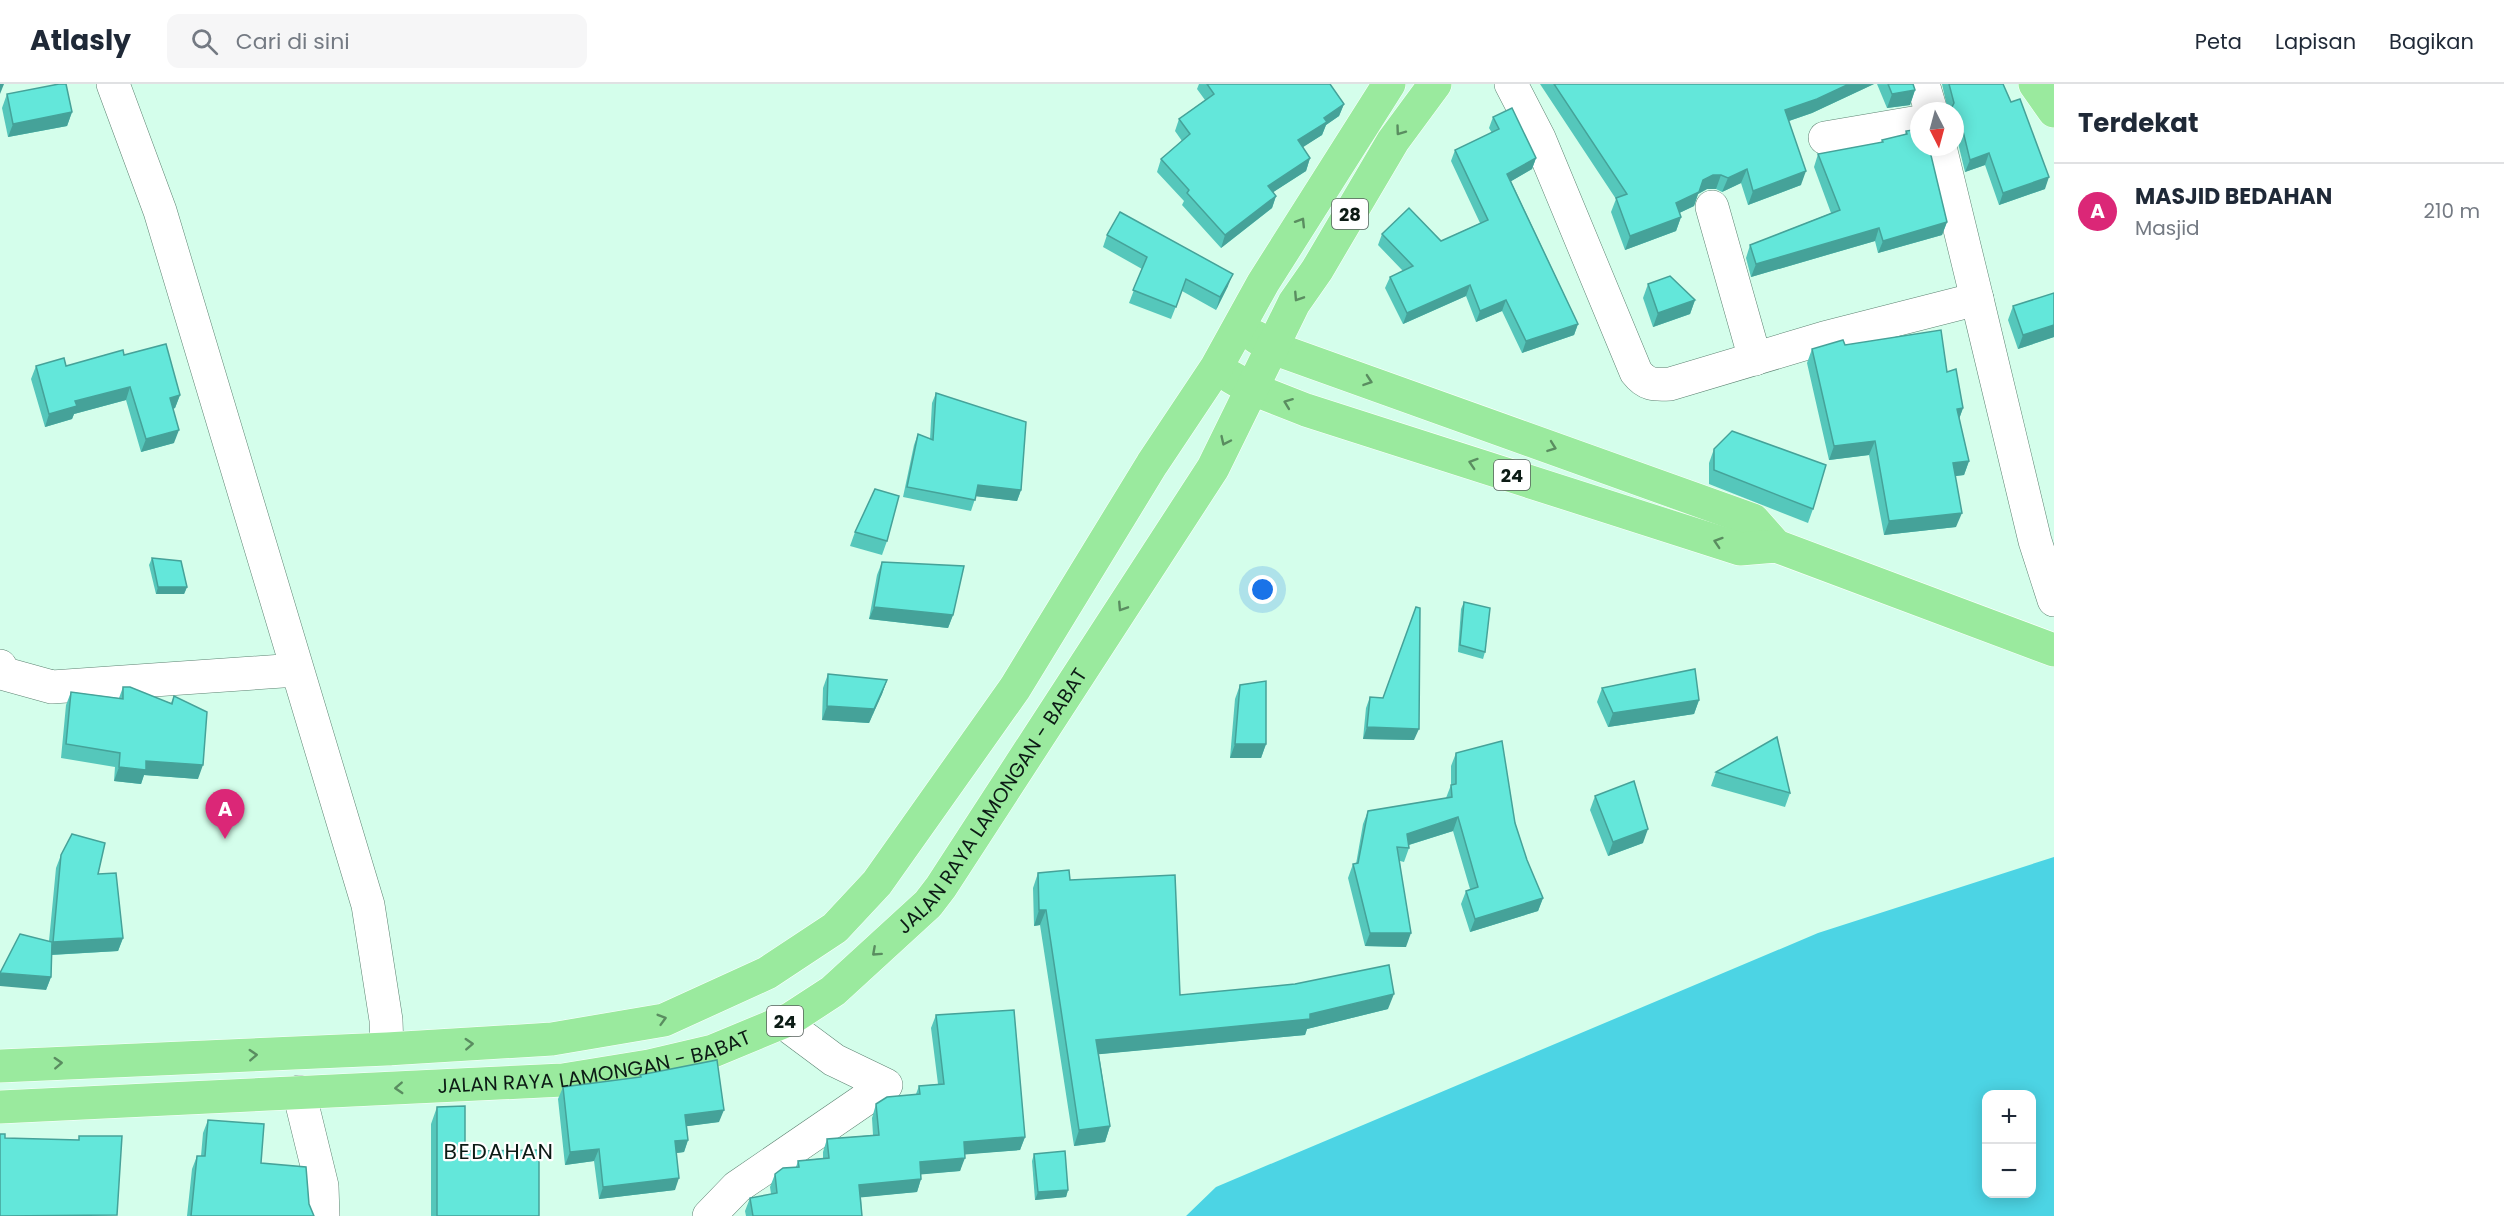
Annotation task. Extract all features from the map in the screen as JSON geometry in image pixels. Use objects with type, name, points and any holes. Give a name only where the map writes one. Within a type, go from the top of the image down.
[{"type":"highway","name":"28","points":[[1240,327],[1263,283],[1389,84]]},
{"type":"highway","name":"28","points":[[1250,388],[1273,348],[1294,303],[1317,270],[1393,141],[1435,84]]},
{"type":"highway","points":[[2035,84],[2054,111]]},
{"type":"highway","name":"24","points":[[1240,327],[1273,348],[1753,520],[1776,546]]},
{"type":"highway","name":"JALAN RAYA LAMONGAN - BABAT","points":[[0,1066],[387,1049],[552,1039],[664,1020],[767,974],[835,928],[877,883],[1015,688],[1152,464],[1216,369],[1240,327]]},
{"type":"highway","points":[[1216,369],[1250,388]]},
{"type":"highway","name":"24","points":[[1250,388],[1306,410],[1740,549],[1776,546],[2054,650]]},
{"type":"highway","name":"JALAN RAYA LAMONGAN - BABAT","points":[[0,1107],[563,1080],[649,1066],[713,1051],[783,1022],[832,991],[928,904],[941,887],[1213,468],[1250,388]]},
{"type":"street","points":[[113,84],[160,211],[368,905],[386,1020],[387,1049]]},
{"type":"street","points":[[1511,84],[1539,138],[1636,372],[1642,380],[1652,386],[1670,384],[1824,338],[1977,299]]},
{"type":"street","points":[[1923,84],[1928,102]]},
{"type":"street","points":[[1825,138],[1910,124]]},
{"type":"street","points":[[1943,156],[2035,541],[2054,600]]},
{"type":"street","points":[[1712,207],[1755,359]]},
{"type":"street","points":[[0,666],[5,674],[52,687],[297,670]]},
{"type":"street","points":[[709,1216],[736,1186],[886,1085],[834,1060],[783,1022]]},
{"type":"street","points":[[299,1092],[322,1186],[323,1216]]},
{"type":"water","points":[[2054,857],[2054,1216],[1186,1216],[1216,1187],[1818,933]]},
{"type":"building","points":[[66,84],[72,112],[13,124],[7,94]]},
{"type":"building","points":[[1207,84],[1330,84],[1344,104],[1324,118],[1327,122],[1298,140],[1310,158],[1268,186],[1276,196],[1225,235],[1187,193],[1189,190],[1161,159],[1190,134],[1179,119],[1214,94]]},
{"type":"building","points":[[1554,84],[1849,84],[1817,99],[1785,110],[1806,171],[1753,191],[1747,169],[1728,178],[1713,175],[1703,180],[1699,192],[1676,203],[1681,217],[1630,236],[1616,198],[1627,194]]},
{"type":"building","points":[[1888,84],[1913,84],[1915,90],[1892,94]]},
{"type":"building","points":[[1949,84],[2003,84],[2011,102],[2020,99],[2049,177],[2003,193],[1989,153],[1970,160],[1964,135],[1964,102],[1954,102]]},
{"type":"building","points":[[1512,108],[1536,158],[1507,174],[1578,324],[1526,341],[1506,300],[1480,311],[1470,285],[1407,313],[1390,277],[1413,266],[1382,234],[1409,208],[1441,241],[1488,220],[1455,150],[1499,129],[1493,117]]},
{"type":"building","points":[[1910,130],[1910,156],[1931,156],[1947,222],[1883,241],[1879,228],[1756,264],[1750,245],[1840,210],[1818,154],[1883,142],[1882,140],[1907,134],[1906,131]]},
{"type":"building","points":[[1120,212],[1233,274],[1220,297],[1186,279],[1176,307],[1133,290],[1147,257],[1107,235]]},
{"type":"building","points":[[1670,276],[1695,300],[1658,313],[1648,284]]},
{"type":"building","points":[[2054,293],[2054,325],[2023,335],[2013,306]]},
{"type":"building","points":[[1941,330],[1947,372],[1956,369],[1963,408],[1957,409],[1969,461],[1953,463],[1962,513],[1889,521],[1875,441],[1834,446],[1812,349],[1843,340],[1845,345]]},
{"type":"building","points":[[166,344],[180,395],[170,398],[179,430],[146,439],[130,387],[75,401],[77,406],[49,414],[36,366],[64,358],[66,366],[123,350],[124,355]]},
{"type":"building","points":[[936,393],[1026,422],[1021,490],[978,485],[975,500],[907,487],[918,434],[933,440]]},
{"type":"building","points":[[1732,431],[1826,465],[1813,509],[1714,470],[1714,449]]},
{"type":"building","points":[[875,489],[899,496],[887,541],[855,532]]},
{"type":"building","points":[[152,558],[181,561],[187,587],[158,587]]},
{"type":"building","points":[[882,562],[964,566],[953,615],[874,607]]},
{"type":"building","points":[[1464,602],[1490,608],[1485,652],[1460,645]]},
{"type":"building","points":[[1416,607],[1420,608],[1419,729],[1367,727],[1370,697],[1383,698]]},
{"type":"building","points":[[1695,669],[1699,700],[1613,713],[1602,688]]},
{"type":"building","points":[[828,674],[887,680],[874,709],[827,706]]},
{"type":"building","points":[[1266,681],[1266,744],[1235,744],[1240,685]]},
{"type":"building","points":[[123,687],[130,687],[172,704],[174,696],[207,712],[203,765],[146,761],[146,770],[119,767],[120,753],[66,744],[71,692],[123,699]]},
{"type":"building","points":[[1777,737],[1790,793],[1716,772]]},
{"type":"building","points":[[1502,741],[1515,823],[1543,898],[1475,919],[1466,891],[1478,887],[1458,817],[1407,834],[1409,848],[1397,847],[1411,933],[1370,933],[1353,864],[1358,863],[1368,811],[1452,797],[1451,785],[1456,784],[1456,753]]},
{"type":"building","points":[[1634,781],[1648,829],[1613,842],[1595,796]]},
{"type":"building","points":[[72,834],[105,843],[98,874],[116,873],[123,938],[53,942],[61,855]]},
{"type":"building","points":[[1069,870],[1070,880],[1175,875],[1180,995],[1295,984],[1389,965],[1394,994],[1310,1014],[1310,1019],[1096,1040],[1110,1126],[1079,1130],[1046,910],[1039,910],[1038,873]]},
{"type":"building","points":[[20,934],[52,942],[51,977],[0,973]]},
{"type":"building","points":[[1014,1010],[1025,1137],[964,1142],[965,1158],[920,1162],[921,1179],[859,1185],[862,1216],[753,1216],[750,1198],[777,1193],[775,1174],[783,1168],[799,1167],[798,1161],[829,1158],[827,1139],[879,1135],[876,1104],[887,1097],[920,1094],[919,1086],[944,1084],[936,1015]]},
{"type":"building","points":[[717,1060],[724,1110],[685,1115],[688,1140],[675,1141],[679,1178],[603,1187],[599,1149],[570,1152],[563,1087],[641,1077],[640,1075]]},
{"type":"building","points":[[465,1106],[465,1151],[539,1150],[539,1216],[437,1216],[437,1107]]},
{"type":"building","points":[[208,1120],[264,1124],[261,1163],[306,1167],[309,1204],[314,1216],[191,1216],[197,1156],[205,1156]]},
{"type":"building","points":[[0,1134],[5,1134],[5,1138],[79,1140],[79,1136],[122,1136],[117,1215],[0,1216]]},
{"type":"building","points":[[1065,1151],[1068,1190],[1038,1192],[1034,1154]]},
{"type":"place","name":"MASJID BEDAHAN","points":[[225,839]]},
{"type":"district","name":"BEDAHAN","points":[[499,1151]]}]
